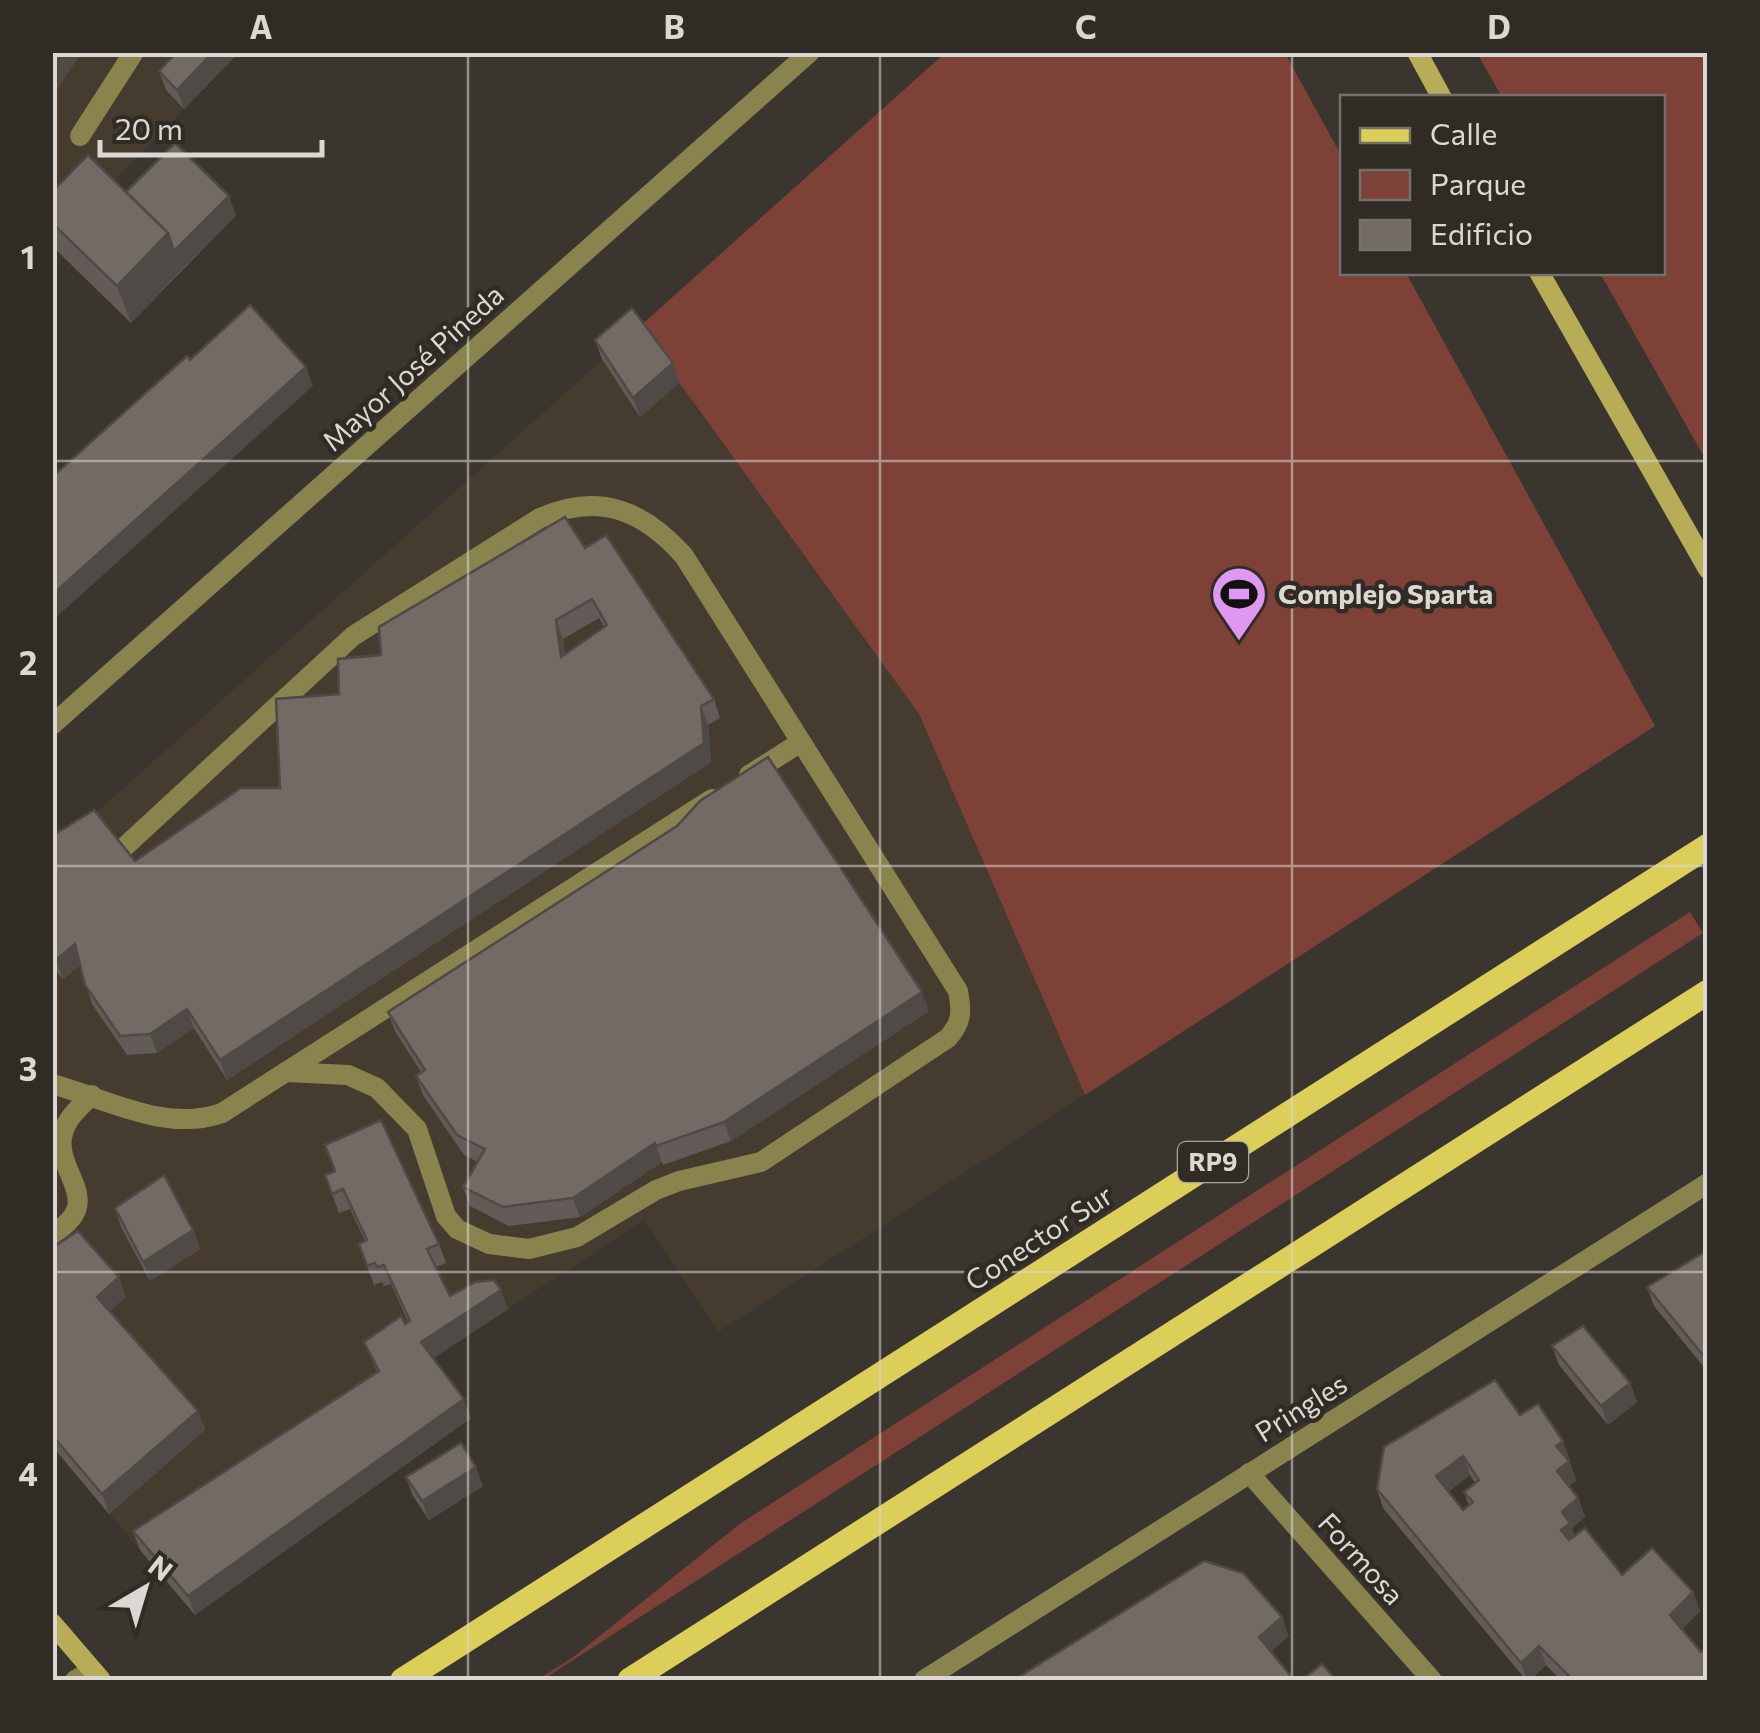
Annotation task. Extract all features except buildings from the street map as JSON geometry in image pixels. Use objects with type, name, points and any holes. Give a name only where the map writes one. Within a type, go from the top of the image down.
[{"type":"main road","name":"Conector Sur","points":[[403,1680],[1708,846]]},
{"type":"main road","points":[[630,1680],[1708,992]]},
{"type":"street","points":[[80,136],[134,52]]},
{"type":"street","name":"Mayor José Pineda","points":[[52,724],[810,52]]},
{"type":"street","points":[[1417,52],[1440,95]]},
{"type":"street","points":[[1541,275],[1708,569]]},
{"type":"street","points":[[96,874],[353,636],[540,518],[565,507],[606,506],[650,523],[684,556],[958,992],[962,1011],[958,1026],[948,1038],[761,1162],[679,1180],[561,1243],[529,1250],[489,1244],[458,1230],[446,1216],[417,1129],[389,1098],[348,1075],[286,1072]]},
{"type":"street","points":[[52,1084],[148,1115],[186,1121],[222,1112],[801,742]]},
{"type":"street","points":[[52,1234],[71,1219],[78,1207],[74,1177],[63,1153],[63,1130],[92,1094]]},
{"type":"street","name":"Pringles","points":[[924,1680],[1708,1183]]},
{"type":"street","name":"Formosa","points":[[1248,1473],[1432,1680]]},
{"type":"street","points":[[52,1623],[89,1677]]},
{"type":"shaded area","points":[[53,53],[239,53],[53,243]]},
{"type":"shaded area","points":[[639,327],[919,714],[1085,1095],[718,1332],[644,1220],[140,1550],[53,1446],[52,852]]},
{"type":"green space","name":"Complejo Sparta","points":[[945,53],[1285,53],[1340,153],[1340,275],[1407,275],[1655,726],[1085,1095],[919,714],[639,327]]},
{"type":"green space","points":[[1477,53],[1707,53],[1707,462],[1601,275],[1665,275],[1665,95],[1501,95]]},
{"type":"green space","points":[[1690,912],[1703,933],[542,1680],[537,1680],[572,1658],[741,1523]]},
{"type":"place","name":"Complejo Sparta","points":[[1239,643]]}]
